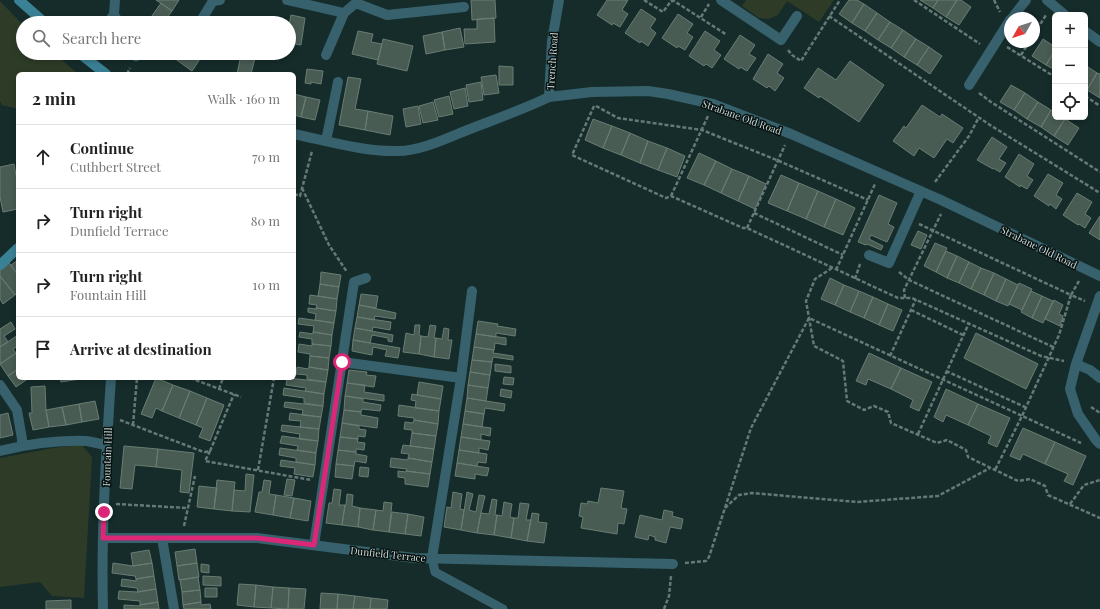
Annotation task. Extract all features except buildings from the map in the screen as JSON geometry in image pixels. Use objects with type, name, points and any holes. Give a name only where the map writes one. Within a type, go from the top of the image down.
[{"type":"main road","points":[[19,0],[37,16]]},
{"type":"main road","points":[[90,60],[104,72]]},
{"type":"main road","points":[[0,265],[16,250]]},
{"type":"street","points":[[114,14],[115,0]]},
{"type":"street","points":[[204,16],[213,1],[220,0]]},
{"type":"street","points":[[287,0],[344,13]]},
{"type":"street","name":"Trench Road","points":[[550,97],[552,41],[559,0]]},
{"type":"street","points":[[721,0],[781,40],[797,16]]},
{"type":"street","points":[[1017,12],[1026,0]]},
{"type":"street","points":[[326,54],[344,13],[356,2],[387,15],[464,7]]},
{"type":"street","points":[[1050,2],[1062,12]]},
{"type":"street","points":[[969,85],[1004,30]]},
{"type":"street","points":[[1088,33],[1100,42]]},
{"type":"street","points":[[326,140],[338,82]]},
{"type":"street","name":"Strabane Old Road","points":[[296,134],[371,150],[400,152],[441,141],[532,106],[550,97],[592,92],[648,91],[712,104],[791,134],[921,191],[1100,276]]},
{"type":"street","points":[[869,255],[889,263],[921,191]]},
{"type":"street","points":[[314,545],[354,282],[366,278]]},
{"type":"street","points":[[432,558],[461,378],[472,291]]},
{"type":"street","points":[[1100,296],[1076,364],[1070,389],[1078,414],[1100,444]]},
{"type":"street","points":[[342,362],[461,378]]},
{"type":"street","points":[[1076,364],[1090,370],[1100,378]]},
{"type":"street","name":"Fountain Hill","points":[[103,609],[103,538],[111,380]]},
{"type":"street","points":[[0,385],[16,410],[22,446]]},
{"type":"street","points":[[0,451],[45,442],[87,441],[107,445]]},
{"type":"street","name":"Dunfield Terrace","points":[[103,538],[257,538],[414,558],[673,564]]},
{"type":"street","points":[[162,538],[174,609]]},
{"type":"lane","points":[[432,558],[435,572],[503,609]]},
{"type":"path","points":[[644,0],[663,12],[670,1],[674,0],[727,35]]},
{"type":"path","points":[[701,17],[711,0]]},
{"type":"path","points":[[781,40],[792,55],[801,61],[840,0]]},
{"type":"path","points":[[914,0],[990,51]]},
{"type":"path","points":[[1040,22],[1050,2]]},
{"type":"path","points":[[829,16],[997,129],[1100,193]]},
{"type":"path","points":[[997,40],[1052,75]]},
{"type":"path","points":[[1021,55],[1025,48]]},
{"type":"path","points":[[969,85],[991,102],[1100,172]]},
{"type":"path","points":[[1088,98],[1100,106]]},
{"type":"path","points":[[868,200],[779,161],[702,130],[618,118],[594,105],[572,155],[666,198],[671,196],[743,228],[747,228],[898,298],[916,299],[1041,356],[1076,364]]},
{"type":"path","points":[[933,185],[969,136],[979,117]]},
{"type":"path","points":[[671,196],[702,130]]},
{"type":"path","points":[[296,195],[300,196],[315,138]]},
{"type":"path","points":[[747,228],[783,152]]},
{"type":"path","points":[[836,270],[880,173]]},
{"type":"path","points":[[302,188],[328,245],[354,282]]},
{"type":"path","points":[[754,213],[843,255]]},
{"type":"path","points":[[908,219],[1071,295],[1059,335],[1022,416],[995,470]]},
{"type":"path","points":[[905,298],[904,290],[938,222]]},
{"type":"path","points":[[889,263],[909,280],[1053,347]]},
{"type":"path","points":[[855,278],[860,265]]},
{"type":"path","points":[[832,268],[815,279],[806,302],[814,346],[843,361],[847,401],[864,410],[874,406],[888,412],[891,423],[937,443],[946,440],[966,450],[968,457],[1018,481],[1030,479],[1045,486],[1048,495],[1100,518]]},
{"type":"path","points":[[890,356],[916,299]]},
{"type":"path","points":[[911,310],[964,335]]},
{"type":"path","points":[[809,318],[1086,446]]},
{"type":"path","points":[[664,609],[669,596],[673,564],[706,561],[709,556],[751,428],[809,318]]},
{"type":"path","points":[[918,434],[969,323]]},
{"type":"path","points":[[946,371],[1025,407]]},
{"type":"path","points":[[133,425],[137,380]]},
{"type":"path","points":[[195,380],[241,397]]},
{"type":"path","points":[[218,389],[222,380]]},
{"type":"path","points":[[258,470],[274,380]]},
{"type":"path","points":[[234,394],[205,461],[323,482]]},
{"type":"path","points":[[108,416],[201,451],[210,451]]},
{"type":"path","points":[[725,509],[739,495],[752,493],[857,502],[938,496],[990,468]]},
{"type":"path","points":[[105,503],[187,508],[195,476]]},
{"type":"path","points":[[1070,504],[1084,485],[1100,480]]},
{"type":"green space","points":[[746,0],[834,0],[819,22],[787,1],[778,15],[768,19],[759,18],[742,6]]},
{"type":"green space","points":[[0,1],[16,18],[16,60],[62,60],[76,72],[16,72],[16,108],[2,105],[0,101]]},
{"type":"green space","points":[[82,445],[92,457],[84,598],[52,596],[40,582],[0,587],[0,458],[53,448]]},
{"type":"route","points":[[104,512],[103,538],[257,538],[314,545],[342,362]]}]
